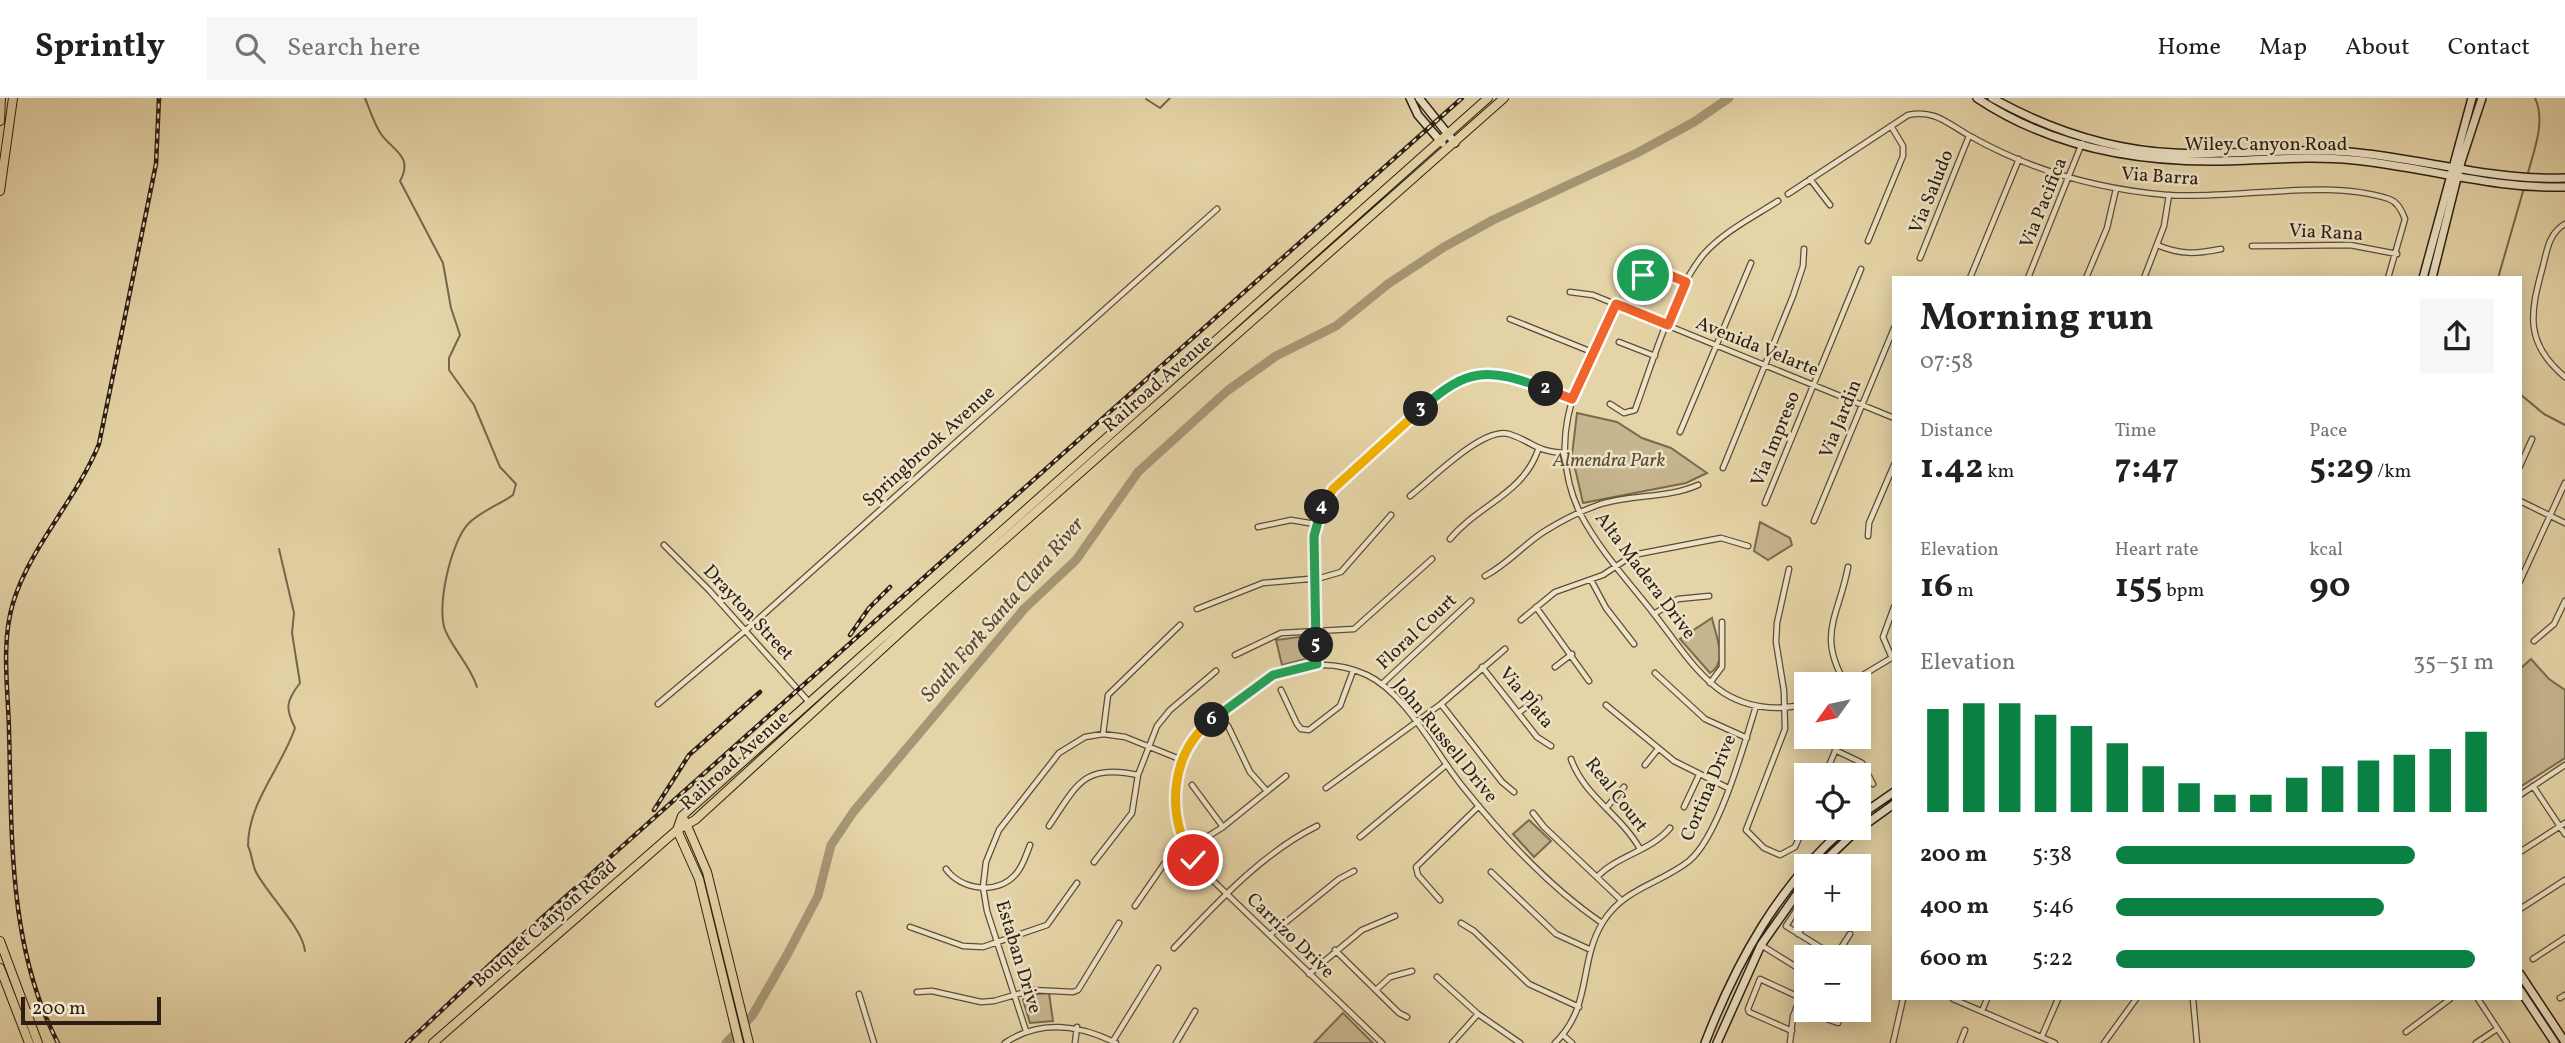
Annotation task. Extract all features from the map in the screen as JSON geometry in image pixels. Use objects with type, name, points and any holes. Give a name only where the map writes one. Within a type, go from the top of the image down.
[{"type":"main road","points":[[0,121],[1,98]]},
{"type":"main road","points":[[0,191],[13,98]]},
{"type":"main road","points":[[1410,98],[1419,115],[1451,147]]},
{"type":"main road","points":[[1419,98],[1443,138]]},
{"type":"main road","name":"Railroad Avenue","points":[[677,830],[682,816],[1488,98]]},
{"type":"main road","name":"Railroad Avenue","points":[[677,830],[687,825],[1504,98]]},
{"type":"main road","name":"Wiley Canyon Road","points":[[1977,98],[2018,122],[2081,146],[2125,155],[2354,160],[2514,186],[2565,187]]},
{"type":"main road","name":"Wiley Canyon Road","points":[[1992,98],[2027,117],[2084,137],[2140,150],[2210,157],[2326,151],[2517,177],[2565,178]]},
{"type":"main road","points":[[2432,276],[2472,98]]},
{"type":"main road","points":[[2456,168],[2482,98]]},
{"type":"main road","points":[[2424,276],[2454,177]]},
{"type":"main road","points":[[996,549],[999,539],[1020,521],[1023,511]]},
{"type":"main road","points":[[1871,808],[1892,793]]},
{"type":"main road","points":[[1832,854],[1855,832],[1892,805]]},
{"type":"main road","points":[[682,816],[707,872],[749,1043]]},
{"type":"main road","points":[[677,830],[699,879],[739,1043]]},
{"type":"main road","name":"Bouquet Canyon Road","points":[[433,1043],[677,830]]},
{"type":"main road","points":[[1705,1043],[1738,965],[1778,900],[1832,840]]},
{"type":"main road","points":[[1717,1043],[1760,945],[1794,898]]},
{"type":"main road","points":[[0,941],[38,1043]]},
{"type":"main road","points":[[0,949],[7,959]]},
{"type":"main road","points":[[0,968],[29,1043]]},
{"type":"main road","points":[[2522,977],[2565,1042]]},
{"type":"main road","points":[[2522,993],[2555,1043]]},
{"type":"main road","points":[[11,995],[16,997],[29,1018]]},
{"type":"street","name":"Via Barra","points":[[1891,126],[1908,115],[1927,112],[1969,136],[2019,159],[2069,178],[2116,189],[2169,195],[2347,193],[2390,199],[2401,210],[2404,225],[2398,254]]},
{"type":"street","points":[[1787,194],[1891,126],[1903,146],[1903,156],[1868,241]]},
{"type":"street","name":"Via Saludo","points":[[1920,258],[1969,136]]},
{"type":"street","name":"Via Pacifica","points":[[2029,276],[2084,137]]},
{"type":"street","points":[[1971,276],[2019,159]]},
{"type":"street","points":[[1811,179],[1830,205]]},
{"type":"street","points":[[2087,276],[2110,219],[2116,189]]},
{"type":"street","points":[[2145,276],[2167,215],[2169,195]]},
{"type":"street","points":[[1610,404],[1630,413],[1634,410],[1686,282],[1714,244],[1778,201]]},
{"type":"street","name":"Springbrook Avenue","points":[[658,704],[746,630],[1217,209]]},
{"type":"street","points":[[2565,224],[2557,229],[2549,241],[2531,316],[2537,343],[2565,377]]},
{"type":"street","points":[[2157,245],[2178,253],[2194,255],[2221,249]]},
{"type":"street","name":"Via Rana","points":[[2252,246],[2350,246],[2398,254]]},
{"type":"street","points":[[1723,468],[1793,296],[1803,266],[1804,249]]},
{"type":"street","points":[[2389,276],[2398,254]]},
{"type":"street","points":[[1680,432],[1751,263]]},
{"type":"street","points":[[1619,267],[1643,275],[1660,271],[1686,282]]},
{"type":"street","name":"Via Impreso","points":[[1765,503],[1861,269]]},
{"type":"street","name":"Avenida Velarte","points":[[1570,292],[1593,295],[1892,417]]},
{"type":"street","name":"Alta Madera Drive","points":[[1616,304],[1572,399],[1564,453],[1571,490],[1580,513],[1616,567],[1710,683],[1742,702],[1756,706],[1794,707]]},
{"type":"street","points":[[1510,319],[1592,352]]},
{"type":"street","name":"Via Jardin","points":[[1814,521],[1892,333]]},
{"type":"street","points":[[1619,342],[1655,356]]},
{"type":"street","points":[[1317,664],[1315,524],[1322,505],[1333,489],[1441,391],[1471,375],[1506,374],[1572,399]]},
{"type":"street","points":[[1410,496],[1491,434],[1510,434],[1538,450],[1564,453]]},
{"type":"street","points":[[2522,462],[2532,439]]},
{"type":"street","points":[[1450,539],[1459,528],[1521,481],[1538,450]]},
{"type":"street","points":[[1868,536],[1869,523],[1892,470]]},
{"type":"street","points":[[2522,577],[2565,483]]},
{"type":"street","points":[[1485,576],[1498,569],[1545,531],[1601,504],[1682,491],[1698,485]]},
{"type":"street","points":[[2522,502],[2565,523]]},
{"type":"street","points":[[1198,609],[1263,583],[1314,578],[1341,572],[1391,515]]},
{"type":"street","points":[[1258,527],[1292,520],[1315,524]]},
{"type":"street","points":[[1521,620],[1555,592],[1591,580],[1633,555],[1710,539],[1733,540],[1748,547]]},
{"type":"street","name":"Drayton Street","points":[[664,545],[746,630],[809,703]]},
{"type":"street","points":[[1235,655],[1281,633],[1345,631],[1363,624],[1432,559]]},
{"type":"street","points":[[1840,672],[1835,663],[1829,635],[1848,567]]},
{"type":"street","points":[[1789,569],[1777,623],[1776,642],[1786,708],[1784,737],[1746,825],[1748,834],[1773,854],[1787,853],[1795,847],[1798,840]]},
{"type":"street","points":[[1591,580],[1606,608],[1634,644]]},
{"type":"street","points":[[1654,614],[1678,599],[1709,596]]},
{"type":"street","name":"Floral Court","points":[[1382,684],[1397,667],[1471,601]]},
{"type":"street","points":[[2534,641],[2554,624],[2565,601]]},
{"type":"street","points":[[1536,607],[1590,681]]},
{"type":"street","points":[[1892,612],[1883,637],[1892,655]]},
{"type":"street","points":[[1710,683],[1722,667],[1722,622]]},
{"type":"street","points":[[1180,625],[1108,695],[1103,734],[1125,737],[1182,760]]},
{"type":"street","points":[[1326,788],[1441,704],[1504,649]]},
{"type":"street","points":[[1555,667],[1572,654]]},
{"type":"street","points":[[1867,672],[1892,658]]},
{"type":"street","name":"John Russell Drive","points":[[1204,726],[1273,675],[1317,664],[1353,671],[1382,684],[1479,806],[1563,894],[1602,923]]},
{"type":"street","name":"Via Plata","points":[[1482,667],[1537,737],[1550,746]]},
{"type":"street","points":[[1094,862],[1132,813],[1138,775],[1157,726],[1170,710],[1216,671]]},
{"type":"street","points":[[1281,690],[1297,724],[1301,729],[1309,730],[1340,706],[1353,671]]},
{"type":"street","points":[[1655,673],[1705,719],[1746,738]]},
{"type":"street","points":[[1518,713],[1539,698]]},
{"type":"street","points":[[1441,704],[1502,782],[1514,792]]},
{"type":"street","points":[[1606,705],[1658,749],[1699,775],[1728,788]]},
{"type":"street","name":"Cortina Drive","points":[[1563,1035],[1579,1007],[1591,950],[1602,923],[1621,900],[1682,866],[1698,852],[1706,840],[1728,788],[1756,706]]},
{"type":"street","name":"Carrizo Drive","points":[[1204,726],[1182,760],[1175,794],[1176,815],[1187,849],[1198,866],[1227,895],[1382,1043]]},
{"type":"street","points":[[1228,726],[1250,772],[1266,790]]},
{"type":"street","name":"Estaban Drive","points":[[1026,1031],[983,887],[990,846],[1009,815],[1059,753],[1074,741],[1103,734]]},
{"type":"street","points":[[1645,765],[1658,749]]},
{"type":"street","points":[[1830,763],[1835,750],[1862,763],[1873,784]]},
{"type":"street","name":"Real Court","points":[[1571,759],[1592,794],[1630,831],[1640,849]]},
{"type":"street","points":[[1360,837],[1446,765]]},
{"type":"street","points":[[2522,794],[2565,765]]},
{"type":"street","points":[[1049,826],[1083,779],[1106,770],[1138,775]]},
{"type":"street","points":[[1685,807],[1699,775]]},
{"type":"street","points":[[1135,906],[1156,874],[1187,849],[1223,827],[1286,776]]},
{"type":"street","points":[[1192,785],[1223,827]]},
{"type":"street","points":[[2533,786],[2563,825],[2565,834]]},
{"type":"street","points":[[1606,808],[1624,787]]},
{"type":"street","points":[[1440,900],[1418,875],[1416,867],[1479,806]]},
{"type":"street","points":[[1533,813],[1544,827],[1621,900]]},
{"type":"street","points":[[2522,851],[2563,825]]},
{"type":"street","points":[[1174,948],[1266,860],[1317,826]]},
{"type":"street","points":[[1597,877],[1607,867],[1655,842],[1670,828]]},
{"type":"street","points":[[946,869],[953,880],[966,886],[983,887],[1006,882],[1015,876],[1030,845]]},
{"type":"street","points":[[1270,935],[1339,879],[1354,871]]},
{"type":"street","points":[[1491,872],[1556,934],[1591,950]]},
{"type":"street","points":[[2522,908],[2565,880]]},
{"type":"street","points":[[909,927],[963,946],[983,947],[1047,925],[1077,883]]},
{"type":"street","points":[[1794,914],[1786,926],[1816,945]]},
{"type":"street","points":[[1309,974],[1362,930],[1395,916]]},
{"type":"street","points":[[917,992],[932,991],[981,1002],[1043,989],[1073,992],[1078,990],[1119,923]]},
{"type":"street","points":[[1461,923],[1529,984],[1579,1007]]},
{"type":"street","points":[[1843,945],[1850,934]]},
{"type":"street","points":[[2533,958],[2565,937]]},
{"type":"street","points":[[1760,945],[1794,965]]},
{"type":"street","points":[[1335,950],[1399,1013],[1407,1017]]},
{"type":"street","points":[[1005,1043],[1026,1031],[1077,1027],[1114,1042],[1158,968]]},
{"type":"street","points":[[1376,990],[1390,977],[1412,971]]},
{"type":"street","points":[[1437,977],[1478,1014],[1520,1043]]},
{"type":"street","points":[[1792,1031],[1749,1012],[1748,1009],[1760,979],[1794,995]]},
{"type":"street","points":[[859,994],[874,1043]]},
{"type":"street","points":[[1893,1043],[1903,1000]]},
{"type":"street","points":[[1955,1000],[2055,1043]]},
{"type":"street","points":[[1982,1011],[1987,1000]]},
{"type":"street","points":[[2042,1036],[2058,1000]]},
{"type":"street","points":[[2104,1043],[2135,1000]]},
{"type":"street","points":[[2193,1000],[2197,1043]]},
{"type":"street","points":[[2406,1032],[2448,1000]]},
{"type":"street","points":[[2479,1000],[2507,1043]]},
{"type":"street","points":[[1176,1043],[1195,1011]]},
{"type":"street","points":[[1452,1043],[1478,1014]]},
{"type":"street","points":[[1790,1043],[1794,1020]]},
{"type":"street","points":[[1075,1043],[1077,1027]]},
{"type":"street","points":[[2476,1043],[2497,1029]]},
{"type":"street","points":[[1960,1043],[1965,1030]]},
{"type":"street","points":[[1555,1043],[1563,1035],[1572,1043]]},
{"type":"green space","name":"Almendra Park","points":[[1577,413],[1617,422],[1642,438],[1671,448],[1707,473],[1686,483],[1583,503],[1572,455]]},
{"type":"green space","points":[[1760,522],[1790,538],[1792,545],[1768,560],[1754,551]]},
{"type":"green space","points":[[1712,618],[1720,655],[1716,668],[1710,673],[1680,639]]},
{"type":"green space","points":[[1307,636],[1311,641],[1310,658],[1282,665],[1276,640]]},
{"type":"green space","points":[[2531,659],[2549,679],[2565,690],[2565,758],[2522,786],[2522,667]]},
{"type":"green space","points":[[1529,820],[1551,841],[1534,857],[1513,834]]},
{"type":"green space","points":[[1049,993],[1053,1021],[1030,1023],[1023,1000],[1027,995]]},
{"type":"green space","points":[[1343,1013],[1373,1043],[1314,1043]]},
{"type":"waterway","points":[[365,98],[379,130],[403,159],[404,172],[400,181],[443,263],[451,308],[460,335],[449,358],[449,370],[474,405],[500,467],[516,484],[513,495],[468,524],[456,545],[446,576],[443,622],[477,687]]},
{"type":"waterway","points":[[1146,99],[1160,108],[1170,98]]},
{"type":"waterway","name":"South Fork Santa Clara River","points":[[726,1043],[752,1016],[787,955],[818,896],[831,845],[854,811],[1024,609],[1076,560],[1138,472],[1227,391],[1276,356],[1336,326],[1388,284],[1444,247],[1493,220],[1637,153],[1694,122],[1729,98]]},
{"type":"waterway","points":[[2528,173],[2539,126],[2535,98]]},
{"type":"waterway","points":[[2499,276],[2524,188]]},
{"type":"waterway","points":[[2522,396],[2544,414],[2565,425]]},
{"type":"waterway","points":[[279,549],[294,613],[292,633],[300,683],[288,705],[295,728],[259,800],[249,830],[248,846],[256,872],[292,922],[305,951]]},
{"type":"railway","points":[[58,1043],[30,969],[16,890],[11,810],[7,634],[13,603],[30,562],[78,485],[99,444],[156,164],[159,98]]},
{"type":"railway","points":[[407,1043],[498,957],[1462,98]]},
{"type":"railway","points":[[850,635],[869,608],[890,587]]},
{"type":"railway","points":[[654,810],[689,755],[760,692]]},
{"type":"route","points":[[1193,860],[1180,832],[1175,794],[1182,760],[1194,739],[1204,726],[1273,675],[1291,668],[1317,664],[1315,524],[1322,505],[1333,489],[1441,391],[1471,375],[1506,374],[1572,399],[1616,304],[1668,325],[1686,282],[1660,271],[1643,275]]}]
